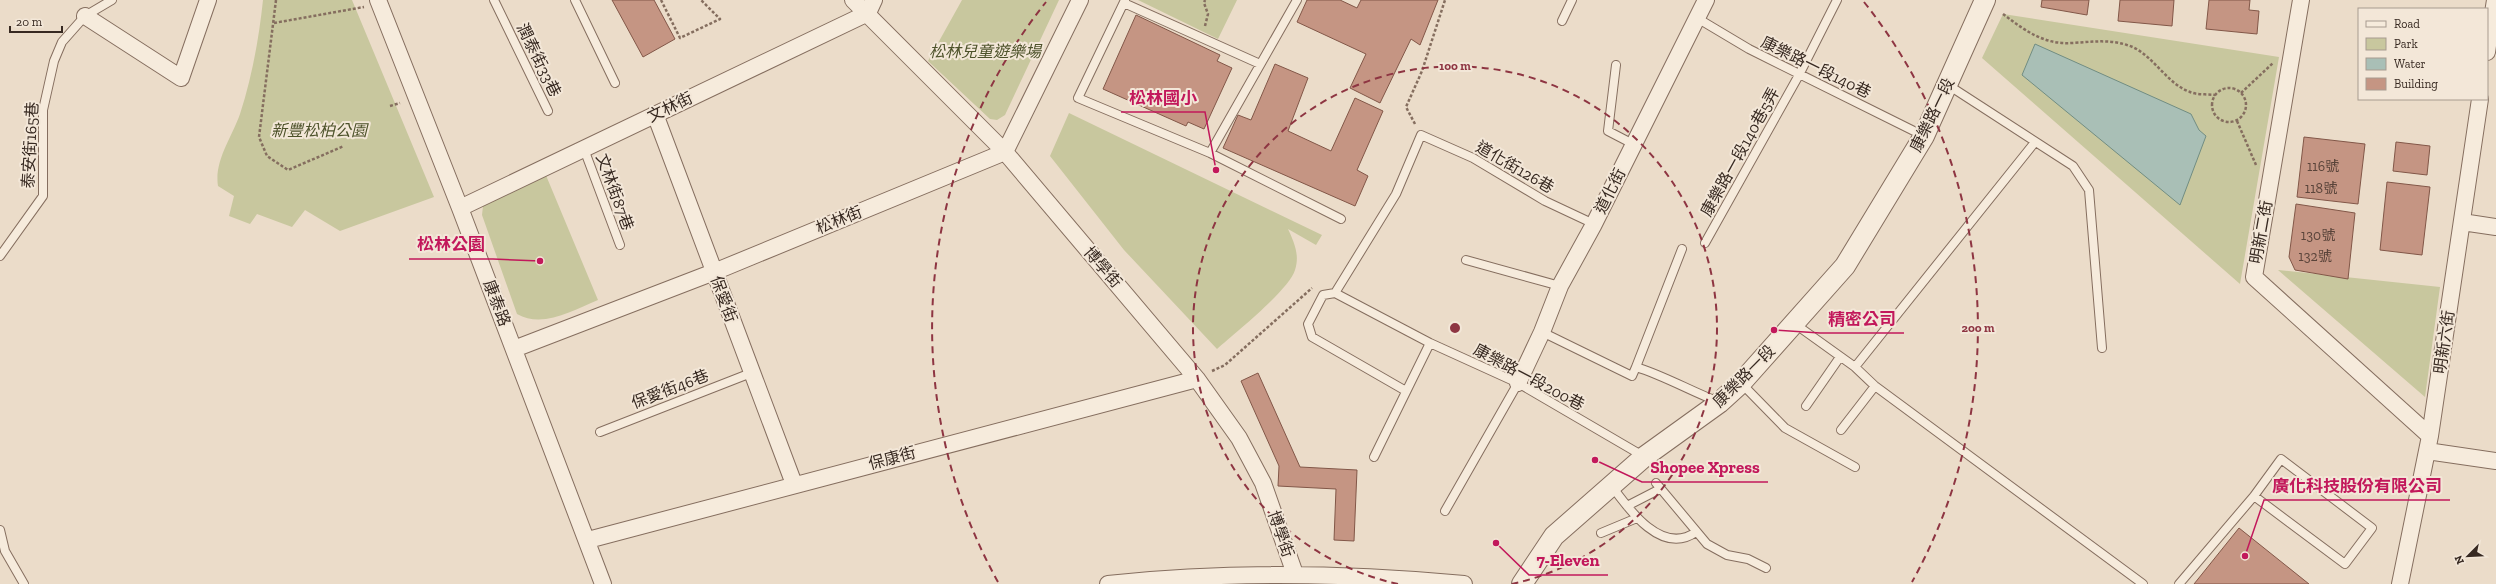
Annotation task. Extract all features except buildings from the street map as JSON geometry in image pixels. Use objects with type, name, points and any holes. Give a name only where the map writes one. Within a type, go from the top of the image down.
[{"type":"street","points":[[85,16],[181,78],[208,0]]},
{"type":"street","name":"博學街","points":[[854,0],[871,7],[1005,152],[1197,379],[1239,438],[1263,483],[1294,574]]},
{"type":"street","points":[[1005,152],[1080,0]]},
{"type":"street","name":"道化街","points":[[1518,383],[1542,332],[1560,286],[1594,224],[1706,0]]},
{"type":"street","name":"康樂路一段","points":[[1522,584],[1554,536],[1610,485],[1644,457],[1719,403],[1741,383],[1845,266],[1924,136],[1985,0]]},
{"type":"street","name":"明新二街","points":[[2301,0],[2254,277],[2430,436]]},
{"type":"street","points":[[2488,46],[2495,0]]},
{"type":"street","name":"康泰路","points":[[382,1],[588,540],[603,584]]},
{"type":"street","name":"文林街","points":[[460,208],[584,149],[871,7]]},
{"type":"street","name":"明新六街","points":[[2400,584],[2430,436],[2480,100]]},
{"type":"street","name":"保愛街","points":[[655,114],[794,484]]},
{"type":"street","name":"松林街","points":[[514,349],[714,272],[1005,152]]},
{"type":"street","points":[[2462,222],[2496,227]]},
{"type":"street","name":"保康街","points":[[588,540],[794,484],[1197,379]]},
{"type":"street","points":[[2427,451],[2496,461]]},
{"type":"street","points":[[1108,584],[1294,574],[1394,578],[1464,584]]},
{"type":"lane","name":"泰安街165巷","points":[[0,256],[43,196],[43,110],[54,60],[62,42],[85,16],[112,0]]},
{"type":"lane","name":"潤泰街33巷","points":[[494,0],[548,111]]},
{"type":"lane","points":[[576,0],[615,83]]},
{"type":"lane","points":[[1210,153],[1297,0]]},
{"type":"lane","points":[[1562,21],[1572,0]]},
{"type":"lane","name":"康樂路一段140巷5弄","points":[[1705,243],[1799,75],[1837,0]]},
{"type":"lane","points":[[1260,64],[1124,1],[1078,98],[1210,153],[1341,219]]},
{"type":"lane","name":"康樂路一段140巷","points":[[1697,18],[1749,49],[1799,75],[1924,136]]},
{"type":"lane","points":[[1616,65],[1608,131],[1633,144]]},
{"type":"lane","points":[[1948,85],[2073,166],[2088,190],[2102,348]]},
{"type":"lane","points":[[1406,391],[1312,337],[1308,324],[1323,294],[1335,293],[1396,194],[1421,135]]},
{"type":"lane","name":"道化街126巷","points":[[1421,135],[1473,158],[1545,201],[1594,224]]},
{"type":"lane","points":[[1855,367],[2035,142]]},
{"type":"lane","name":"文林街87巷","points":[[584,149],[620,245]]},
{"type":"lane","points":[[1542,332],[1632,376],[1682,249]]},
{"type":"lane","points":[[1466,260],[1560,286]]},
{"type":"lane","name":"康樂路一段200巷","points":[[1335,293],[1430,343],[1518,383],[1644,457]]},
{"type":"lane","points":[[1795,324],[1855,367],[1875,386],[2143,584]]},
{"type":"lane","points":[[1374,457],[1430,343]]},
{"type":"lane","points":[[1806,406],[1840,357]]},
{"type":"lane","points":[[1636,367],[1662,375],[1690,391],[1719,403]]},
{"type":"lane","name":"保愛街46巷","points":[[600,432],[751,372]]},
{"type":"lane","points":[[1444,511],[1518,383]]},
{"type":"lane","points":[[1741,383],[1785,428],[1855,467]]},
{"type":"lane","points":[[1841,430],[1875,386]]},
{"type":"lane","points":[[2179,584],[2254,496],[2281,459],[2372,528],[2345,564],[2254,496]]},
{"type":"lane","points":[[1610,485],[1637,518],[1661,535],[1676,540],[1688,538],[1696,532]]},
{"type":"lane","points":[[1627,506],[1658,486],[1707,544],[1727,555],[1748,559],[1766,568]]},
{"type":"lane","points":[[1601,533],[1637,518]]},
{"type":"lane","points":[[0,530],[5,551],[24,584]]},
{"type":"path","points":[[276,0],[259,137],[267,156],[288,170],[344,146]]},
{"type":"path","points":[[661,0],[680,38],[720,19],[701,0]]},
{"type":"path","points":[[1202,38],[1208,14],[1204,3],[1205,0]]},
{"type":"path","points":[[1421,135],[1406,107],[1422,71],[1445,0]]},
{"type":"path","points":[[274,23],[382,1]]},
{"type":"path","points":[[2003,14],[2025,30],[2045,40],[2070,44],[2104,41],[2128,45],[2145,55],[2167,76],[2190,92],[2215,95]]},
{"type":"path","points":[[2241,93],[2279,57]]},
{"type":"path","points":[[2225,88],[2230,88],[2241,93],[2246,108],[2237,121],[2226,123],[2215,117],[2211,106],[2215,95],[2225,88]]},
{"type":"path","points":[[390,106],[400,104]]},
{"type":"path","points":[[2237,121],[2259,170]]},
{"type":"path","points":[[1197,379],[1225,365],[1315,284],[1335,293]]},
{"type":"green space","name":"新豐松柏公園","points":[[263,0],[352,0],[434,197],[340,231],[305,210],[292,227],[257,214],[250,224],[229,216],[234,196],[218,186],[217,177],[224,149],[237,123],[248,86],[257,43]]},
{"type":"green space","name":"松林兒童遊樂場","points":[[962,0],[1059,0],[1005,115],[997,120],[990,119],[928,61]]},
{"type":"green space","points":[[1138,0],[1237,0],[1218,39]]},
{"type":"green space","points":[[2003,14],[2279,57],[2240,284],[1982,58]]},
{"type":"green space","points":[[1069,113],[1322,235],[1316,245],[1288,229],[1297,254],[1295,270],[1291,278],[1272,300],[1217,349],[1124,250],[1050,156]]},
{"type":"green space","points":[[545,173],[598,300],[568,313],[547,319],[537,320],[517,314],[482,215],[483,206]]},
{"type":"green space","points":[[2278,270],[2440,287],[2425,397]]},
{"type":"water","points":[[2035,44],[2191,114],[2199,130],[2206,136],[2180,205],[2022,75]]},
{"type":"place","name":"松林國小","points":[[1216,170]]},
{"type":"place","name":"松林公園","points":[[540,261]]},
{"type":"place","name":"精密公司","points":[[1774,330]]},
{"type":"place","name":"Shopee Xpress","points":[[1595,460]]},
{"type":"place","name":"7-Eleven","points":[[1496,543]]},
{"type":"place","name":"廣化科技股份有限公司","points":[[2245,556]]}]
